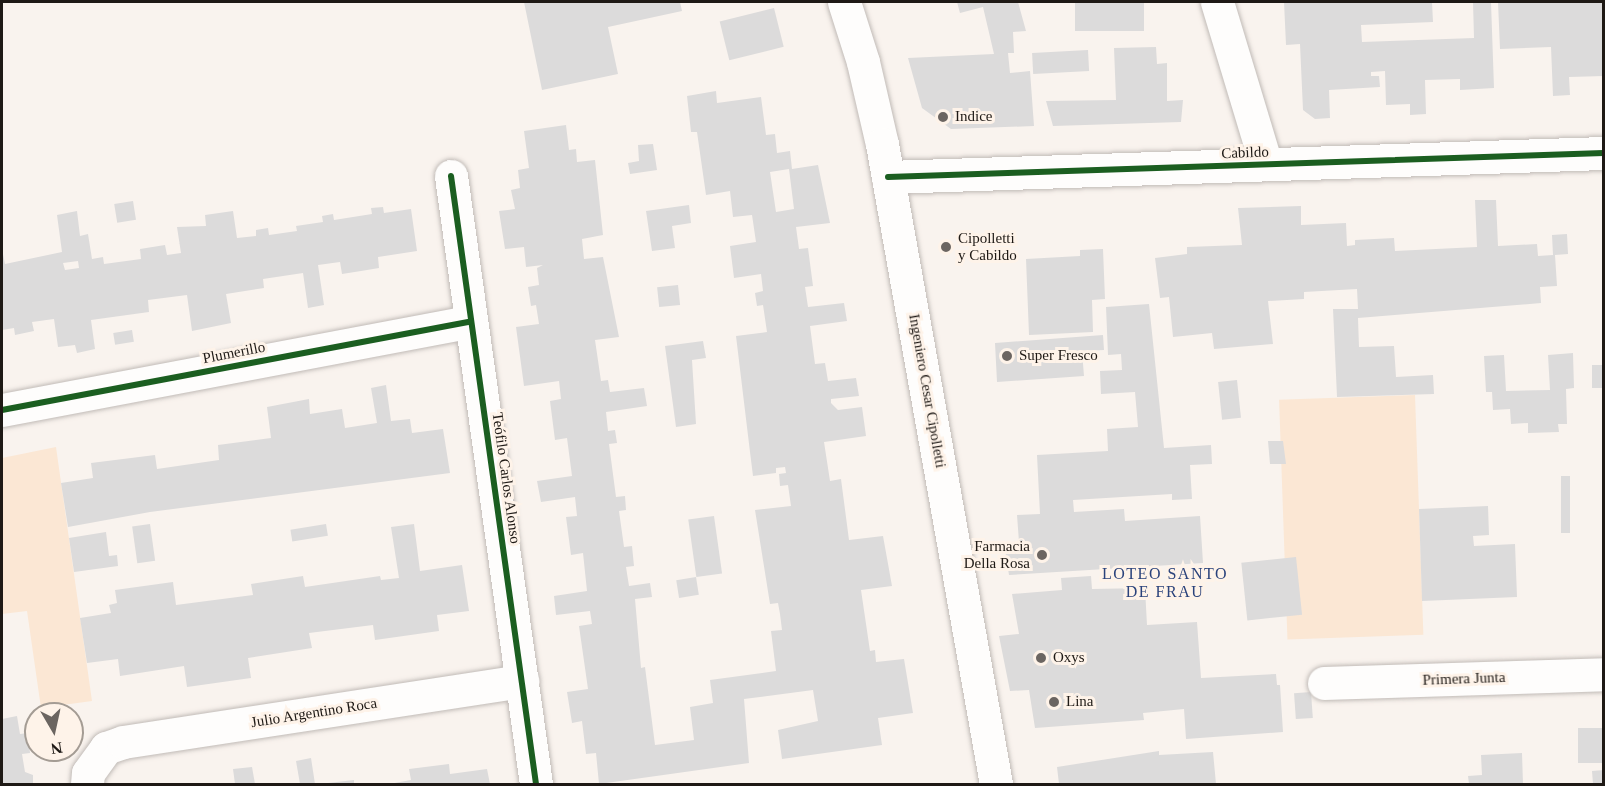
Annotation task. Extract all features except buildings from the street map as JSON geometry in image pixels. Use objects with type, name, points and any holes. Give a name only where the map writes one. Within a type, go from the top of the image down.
[{"type":"street","name":"Ingeniero Cesar Cipolletti","points":[[844,2],[863,62],[888,177],[996,784]]},
{"type":"street","points":[[1217,2],[1266,164]]},
{"type":"street","name":"Cabildo","points":[[888,177],[1604,153]]},
{"type":"street","name":"Teófilo Carlos Alonso","points":[[451,176],[536,784]]},
{"type":"street","name":"Plumerillo","points":[[2,410],[471,321]]},
{"type":"street","name":"Primera Junta","points":[[1324,683],[1604,674]]},
{"type":"street","name":"Julio Argentino Roca","points":[[87,784],[88,773],[106,748],[123,742],[522,681]]},
{"type":"shaded area","points":[[1415,395],[1423,635],[1287,640],[1279,400]]},
{"type":"shaded area","points":[[56,447],[92,701],[40,702],[27,611],[2,614],[2,458]]},
{"type":"cycle path","points":[[888,177],[1604,153]]},
{"type":"cycle path","points":[[451,176],[536,784]]},
{"type":"cycle path","points":[[2,410],[471,321]]},
{"type":"place","name":"Indice","points":[[943,117]]},
{"type":"place","name":"Cipolletti y Cabildo","points":[[946,247]]},
{"type":"place","name":"Super Fresco","points":[[1007,356]]},
{"type":"place","name":"Farmacia Della Rosa","points":[[1042,555]]},
{"type":"place","name":"Oxys","points":[[1041,658]]},
{"type":"place","name":"Lina","points":[[1054,702]]},
{"type":"district","name":"LOTEO SANTO DE FRAU","points":[[1165,583]]}]
